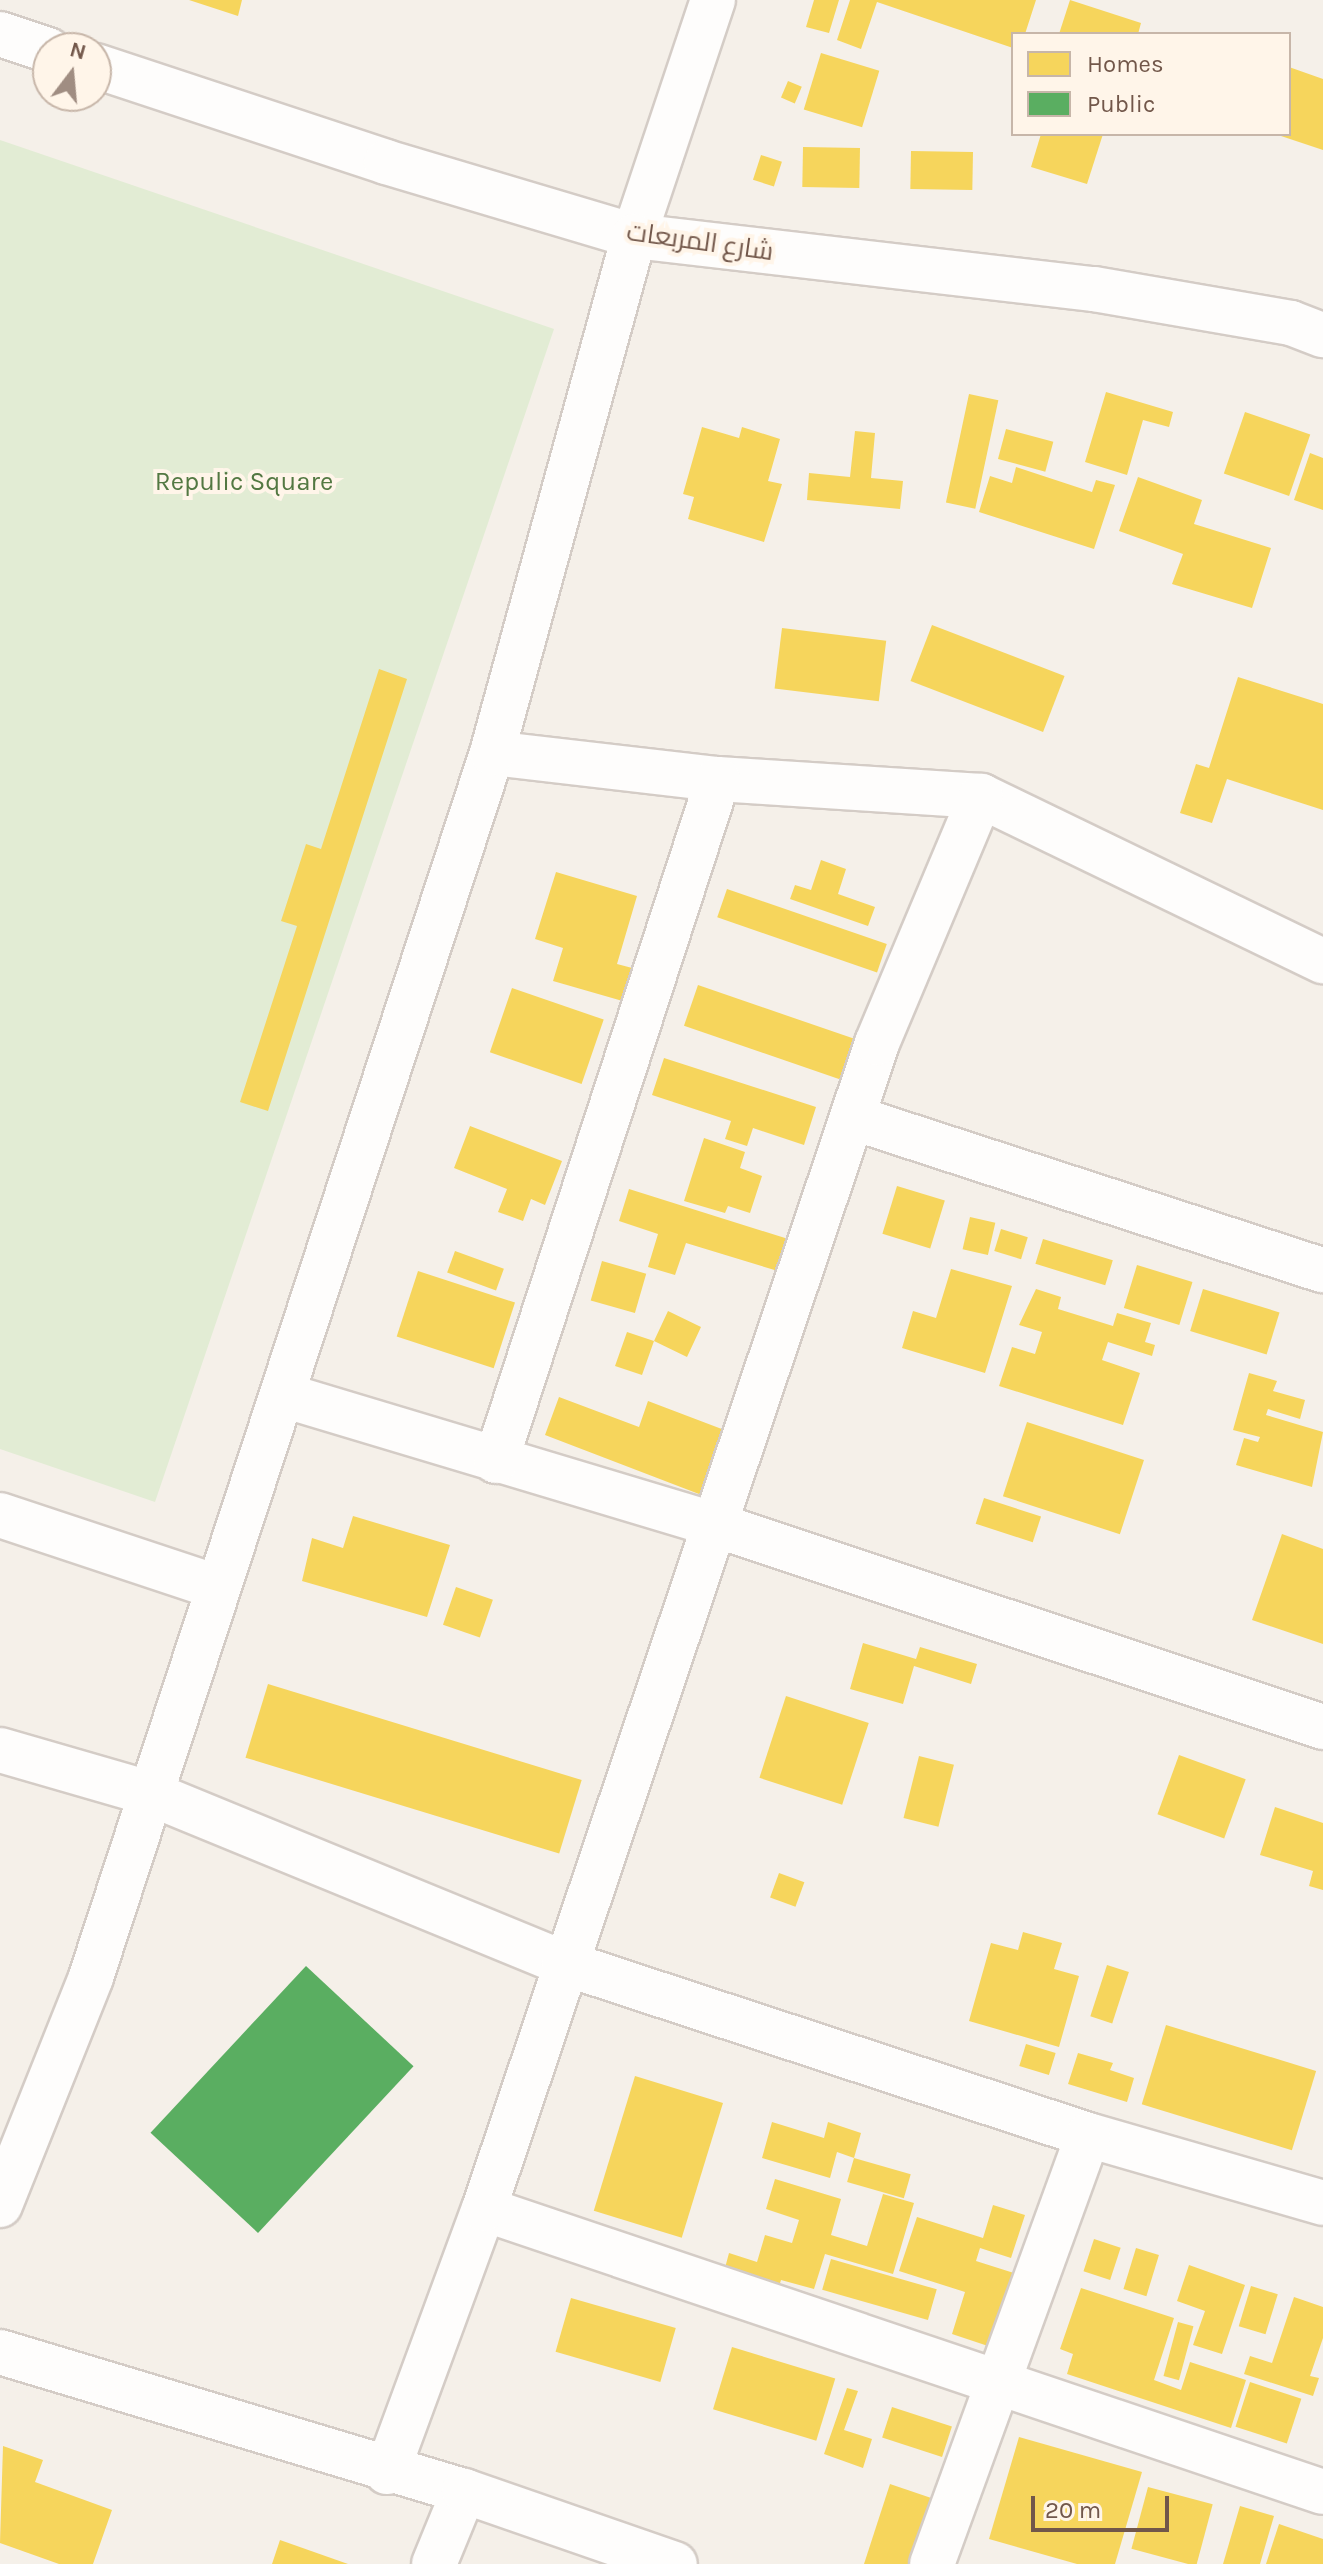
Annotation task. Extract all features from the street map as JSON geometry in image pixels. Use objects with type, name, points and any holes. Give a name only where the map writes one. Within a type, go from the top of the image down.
[{"type":"street","points":[[0,2205],[91,1977],[492,753],[634,236],[713,0]]},
{"type":"street","points":[[0,34],[32,45]]},
{"type":"street","name":"شارع المربعات","points":[[112,71],[386,162],[634,236],[1094,289],[1291,323],[1323,335]]},
{"type":"street","points":[[492,753],[718,779],[981,796],[1323,961]]},
{"type":"street","points":[[496,1461],[718,779]]},
{"type":"street","points":[[387,2472],[484,2209],[564,1963],[716,1525],[877,1043],[981,796]]},
{"type":"street","points":[[854,1118],[1323,1270]]},
{"type":"street","points":[[283,1395],[716,1525],[1323,1727]]},
{"type":"street","points":[[0,1515],[217,1587]]},
{"type":"street","points":[[0,1750],[149,1793],[564,1963],[1088,2135],[1323,2203]]},
{"type":"street","points":[[932,2564],[1088,2135]]},
{"type":"street","points":[[484,2209],[1323,2492]]},
{"type":"street","points":[[0,2352],[387,2472],[464,2491],[675,2564]]},
{"type":"street","points":[[434,2564],[464,2491]]},
{"type":"green space","name":"Repulic Square","points":[[0,140],[554,329],[155,1502],[0,1449]]},
{"type":"building: Homes","points":[[189,0],[242,0],[238,16]]},
{"type":"building: Homes","points":[[814,0],[839,0],[829,33],[806,27]]},
{"type":"building: Homes","points":[[850,0],[1036,0],[1026,32],[1011,32],[1011,47],[877,2],[861,49],[837,40]]},
{"type":"building: Homes","points":[[1070,0],[1141,23],[1139,32],[1060,32]]},
{"type":"building: Homes","points":[[821,53],[879,71],[862,127],[804,109]]},
{"type":"building: Homes","points":[[1291,68],[1323,79],[1323,150],[1281,136],[1291,136]]},
{"type":"building: Homes","points":[[788,81],[802,87],[795,103],[781,98]]},
{"type":"building: Homes","points":[[1040,136],[1102,136],[1087,184],[1031,167]]},
{"type":"building: Homes","points":[[803,147],[860,148],[859,188],[802,187]]},
{"type":"building: Homes","points":[[911,151],[973,152],[972,190],[910,189]]},
{"type":"building: Homes","points":[[761,155],[782,162],[774,187],[753,180]]},
{"type":"building: Homes","points":[[1106,392],[1173,412],[1169,427],[1143,420],[1127,475],[1085,462]]},
{"type":"building: Homes","points":[[969,394],[998,400],[975,509],[946,503]]},
{"type":"building: Homes","points":[[1245,412],[1310,434],[1289,496],[1224,473]]},
{"type":"building: Homes","points":[[702,427],[739,438],[742,427],[780,439],[768,481],[782,484],[764,542],[688,519],[694,497],[683,494]]},
{"type":"building: Homes","points":[[1006,429],[1053,442],[1045,472],[998,459]]},
{"type":"building: Homes","points":[[855,431],[875,433],[871,478],[903,481],[900,509],[807,500],[809,473],[850,477]]},
{"type":"building: Homes","points":[[1310,453],[1323,458],[1323,510],[1294,500]]},
{"type":"building: Homes","points":[[1016,467],[1092,492],[1096,480],[1115,485],[1094,549],[979,512],[990,476],[1012,483]]},
{"type":"building: Homes","points":[[1138,477],[1202,500],[1194,524],[1271,548],[1252,608],[1172,584],[1183,554],[1119,531]]},
{"type":"building: Homes","points":[[932,625],[1065,676],[1043,732],[910,681]]},
{"type":"building: Homes","points":[[782,628],[886,641],[879,701],[775,689]]},
{"type":"building: Homes","points":[[379,669],[407,679],[268,1111],[240,1102],[297,926],[281,921],[306,844],[321,849]]},
{"type":"building: Homes","points":[[1238,677],[1323,704],[1323,810],[1227,779],[1212,823],[1180,813],[1196,764],[1209,768]]},
{"type":"building: Homes","points":[[821,860],[846,869],[838,894],[875,907],[868,926],[790,899],[795,885],[811,890]]},
{"type":"building: Homes","points":[[556,872],[637,896],[617,964],[636,969],[626,1002],[553,981],[563,948],[535,939]]},
{"type":"building: Homes","points":[[727,889],[887,944],[877,972],[717,917]]},
{"type":"building: Homes","points":[[698,985],[862,1041],[848,1082],[684,1026]]},
{"type":"building: Homes","points":[[512,988],[604,1020],[582,1084],[490,1052]]},
{"type":"building: Homes","points":[[664,1058],[816,1107],[804,1145],[753,1128],[747,1146],[725,1139],[731,1121],[652,1095]]},
{"type":"building: Homes","points":[[470,1126],[562,1161],[545,1205],[531,1199],[523,1221],[498,1212],[507,1189],[454,1168]]},
{"type":"building: Homes","points":[[704,1138],[745,1152],[740,1168],[762,1176],[750,1213],[728,1206],[725,1213],[684,1201]]},
{"type":"building: Homes","points":[[897,1186],[945,1201],[930,1248],[882,1234]]},
{"type":"building: Homes","points":[[629,1189],[801,1243],[791,1275],[686,1243],[675,1275],[648,1267],[658,1234],[619,1221]]},
{"type":"building: Homes","points":[[970,1217],[995,1223],[988,1255],[963,1249]]},
{"type":"building: Homes","points":[[1001,1229],[1028,1237],[1021,1259],[994,1251]]},
{"type":"building: Homes","points":[[1043,1239],[1113,1260],[1105,1285],[1035,1264]]},
{"type":"building: Homes","points":[[455,1251],[504,1269],[496,1290],[447,1273]]},
{"type":"building: Homes","points":[[602,1261],[646,1274],[635,1313],[591,1300]]},
{"type":"building: Homes","points":[[1137,1265],[1192,1282],[1179,1325],[1124,1308]]},
{"type":"building: Homes","points":[[951,1269],[1012,1286],[985,1373],[902,1348],[913,1311],[936,1318]]},
{"type":"building: Homes","points":[[418,1271],[515,1303],[494,1368],[397,1337]]},
{"type":"building: Homes","points":[[1036,1289],[1061,1297],[1058,1309],[1113,1326],[1117,1313],[1151,1323],[1145,1342],[1155,1345],[1152,1356],[1108,1342],[1102,1360],[1140,1373],[1123,1425],[999,1386],[1012,1347],[1035,1354],[1042,1332],[1019,1325]]},
{"type":"building: Homes","points":[[1203,1289],[1280,1312],[1267,1354],[1190,1331]]},
{"type":"building: Homes","points":[[668,1311],[701,1327],[687,1357],[654,1341]]},
{"type":"building: Homes","points":[[627,1332],[654,1341],[642,1375],[615,1366]]},
{"type":"building: Homes","points":[[1249,1373],[1277,1381],[1273,1391],[1305,1400],[1300,1419],[1268,1409],[1266,1415],[1323,1432],[1312,1487],[1236,1465],[1244,1438],[1258,1442],[1260,1437],[1233,1430]]},
{"type":"building: Homes","points":[[559,1397],[639,1427],[648,1401],[727,1431],[712,1499],[545,1435]]},
{"type":"building: Homes","points":[[1027,1422],[1144,1460],[1120,1534],[1003,1496]]},
{"type":"building: Homes","points":[[984,1498],[1041,1517],[1033,1542],[976,1524]]},
{"type":"building: Homes","points":[[353,1516],[450,1545],[427,1617],[302,1581],[312,1538],[343,1548]]},
{"type":"building: Homes","points":[[1282,1534],[1323,1549],[1323,1644],[1252,1620]]},
{"type":"building: Homes","points":[[456,1587],[493,1600],[480,1638],[443,1625]]},
{"type":"building: Homes","points":[[863,1643],[916,1659],[920,1647],[977,1664],[971,1684],[914,1666],[903,1704],[850,1689]]},
{"type":"building: Homes","points":[[268,1684],[582,1780],[559,1854],[245,1758]]},
{"type":"building: Homes","points":[[786,1696],[869,1723],[842,1805],[759,1778]]},
{"type":"building: Homes","points":[[1179,1755],[1246,1779],[1224,1838],[1157,1814]]},
{"type":"building: Homes","points":[[919,1756],[954,1765],[938,1827],[904,1818]]},
{"type":"building: Homes","points":[[1275,1807],[1323,1823],[1323,1890],[1309,1886],[1313,1871],[1260,1855]]},
{"type":"building: Homes","points":[[779,1873],[804,1882],[795,1907],[770,1897]]},
{"type":"building: Homes","points":[[1023,1932],[1062,1943],[1054,1969],[1079,1976],[1059,2047],[969,2021],[991,1943],[1018,1950]]},
{"type":"building: Homes","points":[[1107,1965],[1129,1972],[1112,2023],[1090,2016]]},
{"type":"building: Homes","points":[[1166,2025],[1316,2071],[1292,2150],[1142,2104]]},
{"type":"building: Homes","points":[[1026,2044],[1056,2053],[1049,2075],[1019,2066]]},
{"type":"building: Homes","points":[[1078,2053],[1113,2063],[1110,2070],[1134,2078],[1127,2102],[1068,2084]]},
{"type":"building: Homes","points":[[635,2076],[723,2103],[682,2238],[594,2211]]},
{"type":"building: Homes","points":[[772,2122],[824,2138],[828,2122],[861,2133],[854,2158],[837,2152],[830,2178],[762,2158]]},
{"type":"building: Homes","points":[[854,2158],[911,2174],[904,2198],[847,2182]]},
{"type":"building: Homes","points":[[775,2179],[841,2199],[831,2235],[867,2246],[883,2194],[914,2203],[893,2274],[825,2254],[814,2289],[781,2280],[776,2296],[722,2279],[729,2253],[757,2262],[765,2235],[792,2243],[799,2220],[766,2209]]},
{"type":"building: Homes","points":[[993,2205],[1025,2215],[1011,2258],[980,2248],[976,2261],[1017,2274],[994,2348],[952,2334],[965,2292],[899,2271],[917,2217],[983,2238]]},
{"type":"building: Homes","points":[[1094,2239],[1121,2248],[1110,2280],[1083,2271]]},
{"type":"building: Homes","points":[[1136,2248],[1159,2255],[1146,2296],[1123,2289]]},
{"type":"building: Homes","points":[[831,2259],[937,2289],[928,2320],[822,2290]]},
{"type":"building: Homes","points":[[1189,2265],[1245,2285],[1222,2354],[1193,2345],[1205,2311],[1177,2301]]},
{"type":"building: Homes","points":[[1251,2286],[1278,2294],[1265,2334],[1239,2326]]},
{"type":"building: Homes","points":[[1081,2288],[1174,2318],[1154,2380],[1181,2390],[1190,2362],[1246,2380],[1231,2428],[1067,2374],[1073,2354],[1060,2349]]},
{"type":"building: Homes","points":[[1294,2297],[1323,2307],[1323,2338],[1310,2376],[1319,2378],[1313,2396],[1244,2374],[1250,2356],[1272,2363]]},
{"type":"building: Homes","points":[[571,2298],[676,2328],[660,2382],[556,2352]]},
{"type":"building: Homes","points":[[1178,2322],[1193,2326],[1179,2380],[1164,2376]]},
{"type":"building: Homes","points":[[732,2347],[835,2379],[816,2441],[713,2409]]},
{"type":"building: Homes","points":[[1250,2382],[1301,2399],[1287,2443],[1235,2427]]},
{"type":"building: Homes","points":[[847,2388],[858,2391],[844,2430],[872,2439],[863,2468],[824,2454]]},
{"type":"building: Homes","points":[[892,2407],[952,2426],[942,2457],[882,2437]]},
{"type":"building: Homes","points":[[1019,2437],[1142,2472],[1115,2564],[1077,2564],[989,2539]]},
{"type":"building: Homes","points":[[3,2446],[43,2460],[35,2482],[112,2510],[93,2564],[59,2564],[0,2543]]},
{"type":"building: Homes","points":[[890,2484],[943,2502],[922,2564],[864,2564]]},
{"type":"building: Homes","points":[[1148,2487],[1213,2504],[1197,2564],[1131,2549]]},
{"type":"building: Homes","points":[[1240,2506],[1274,2516],[1260,2564],[1223,2564]]},
{"type":"building: Homes","points":[[1279,2524],[1323,2539],[1323,2564],[1266,2564]]},
{"type":"building: Homes","points":[[280,2540],[348,2564],[272,2564]]},
{"type":"building: Public","points":[[306,1966],[414,2066],[258,2233],[151,2133]]}]
